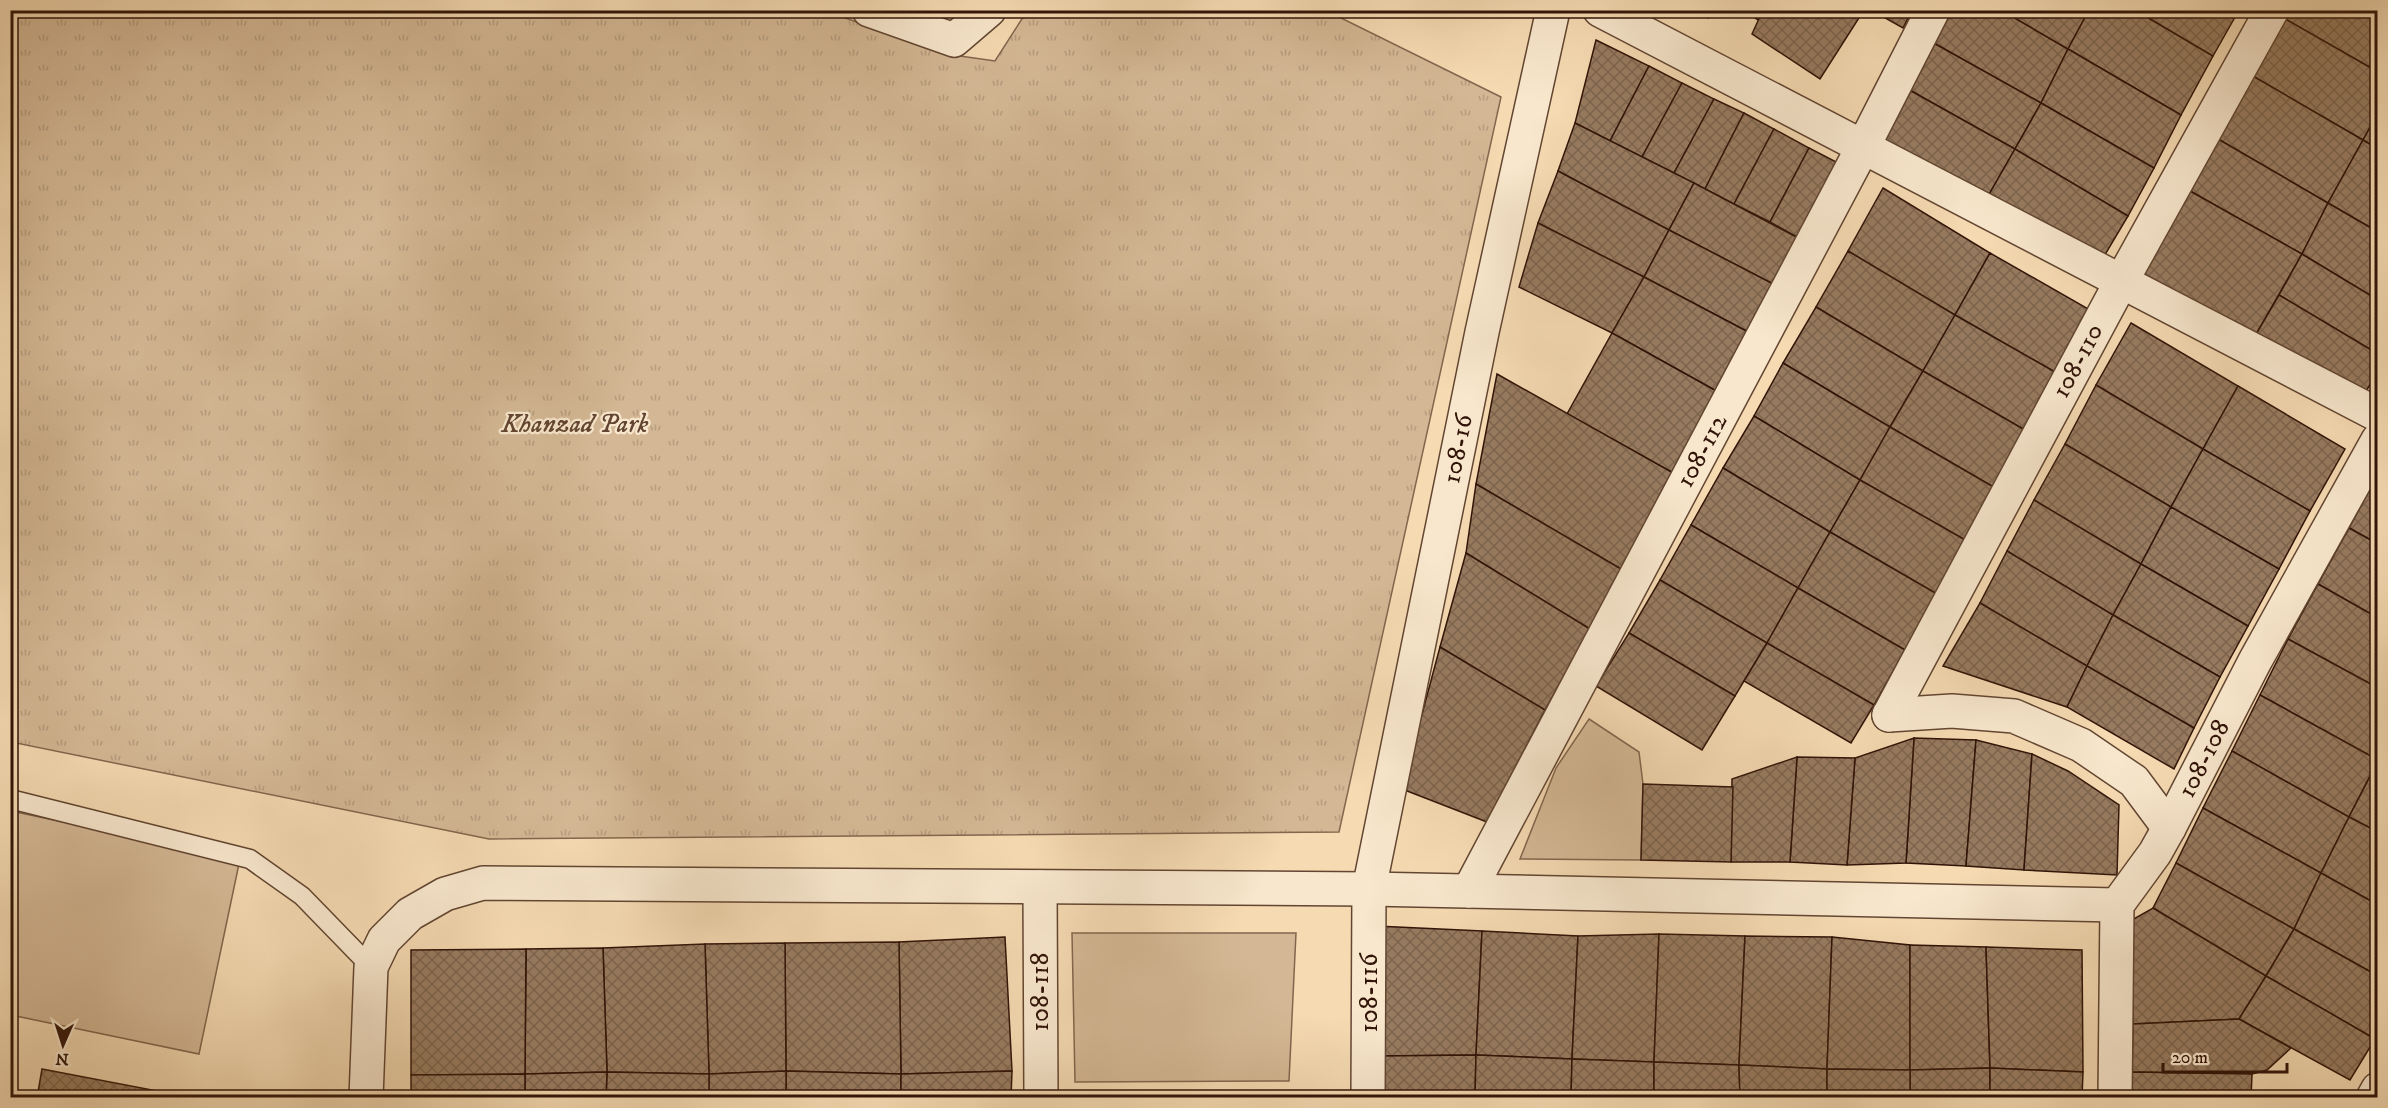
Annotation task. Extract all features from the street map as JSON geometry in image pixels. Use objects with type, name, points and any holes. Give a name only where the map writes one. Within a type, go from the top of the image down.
[{"type":"street","points":[[868,10],[954,40],[989,10]]},
{"type":"street","name":"108-16","points":[[1369,890],[1482,332],[1553,10]]},
{"type":"street","points":[[1600,10],[2378,415]]},
{"type":"street","name":"108-112","points":[[1468,891],[1863,147],[1933,10]]},
{"type":"street","name":"108-110","points":[[2169,828],[2134,781],[2081,745],[2014,716],[1952,711],[1889,714],[2121,282],[2272,10]]},
{"type":"street","name":"108-108","points":[[2117,904],[2155,853],[2255,661],[2378,440]]},
{"type":"street","points":[[366,1098],[371,967],[384,940],[410,914],[445,894],[483,883],[1468,891],[2117,904],[2115,1098]]},
{"type":"street","name":"108-118","points":[[1040,887],[1041,1098]]},
{"type":"street","name":"108-116","points":[[1368,1098],[1369,890]]},
{"type":"street","points":[[2373,1098],[2378,1089]]},
{"type":"lane","points":[[10,799],[250,859],[302,896],[371,967]]},
{"type":"green space","name":"Khanzad Park","points":[[10,11],[826,11],[946,54],[995,61],[1027,11],[1327,11],[1501,97],[1339,832],[489,839],[11,742]]},
{"type":"green space","points":[[1589,719],[1639,752],[1643,784],[1641,860],[1520,859],[1556,768]]},
{"type":"green space","points":[[11,811],[240,859],[199,1054],[11,1015]]},
{"type":"green space","points":[[1072,933],[1296,933],[1289,1081],[1075,1082]]},
{"type":"building","points":[[1691,10],[1714,10],[1708,18]]},
{"type":"building","points":[[1742,10],[1763,10],[1758,20]]},
{"type":"building","points":[[1763,10],[1864,10],[1820,79],[1752,34]]},
{"type":"building","points":[[1871,10],[1912,10],[1903,28]]},
{"type":"building","points":[[1946,10],[2001,10],[2068,49],[2041,103],[1930,41]]},
{"type":"building","points":[[2001,10],[2089,10],[2068,49]]},
{"type":"building","points":[[2089,10],[2135,10],[2213,56],[2181,115],[2068,49]]},
{"type":"building","points":[[2135,10],[2239,10],[2213,56]]},
{"type":"building","points":[[2286,10],[2378,10],[2378,72],[2282,17]]},
{"type":"building","points":[[2282,17],[2378,72],[2378,113],[2363,140],[2251,75]]},
{"type":"building","points":[[1596,40],[1649,66],[1610,141],[1575,123]]},
{"type":"building","points":[[1930,41],[2041,103],[2015,149],[1904,87]]},
{"type":"building","points":[[2068,49],[2181,115],[2154,168],[2041,103]]},
{"type":"building","points":[[1649,66],[1682,83],[1642,157],[1610,141]]},
{"type":"building","points":[[2251,75],[2363,140],[2328,203],[2218,139]]},
{"type":"building","points":[[1682,83],[1714,99],[1674,173],[1642,157]]},
{"type":"building","points":[[1904,87],[2015,149],[1987,198],[1877,136]]},
{"type":"building","points":[[1714,99],[1744,113],[1705,189],[1674,173]]},
{"type":"building","points":[[2041,103],[2154,168],[2128,216],[2015,149]]},
{"type":"building","points":[[1744,113],[1774,129],[1734,204],[1705,189]]},
{"type":"building","points":[[2378,113],[2378,149],[2363,140]]},
{"type":"building","points":[[1575,123],[1694,183],[1669,230],[1558,171]]},
{"type":"building","points":[[1774,129],[1809,148],[1770,222],[1734,204]]},
{"type":"building","points":[[2218,139],[2328,203],[2302,254],[2190,191]]},
{"type":"building","points":[[2363,140],[2378,149],[2378,232],[2328,203]]},
{"type":"building","points":[[1809,148],[1844,166],[1804,241],[1770,222]]},
{"type":"building","points":[[2015,149],[2128,216],[2100,263],[1987,198]]},
{"type":"building","points":[[1558,171],[1669,230],[1644,277],[1538,223]]},
{"type":"building","points":[[1694,183],[1804,241],[1779,287],[1669,230]]},
{"type":"building","points":[[1883,188],[1990,253],[1955,315],[1848,251]]},
{"type":"building","points":[[2190,191],[2302,254],[2255,336],[2144,274]]},
{"type":"building","points":[[2328,203],[2378,232],[2378,300],[2302,254]]},
{"type":"building","points":[[1538,223],[1644,277],[1612,333],[1519,287]]},
{"type":"building","points":[[1669,230],[1779,287],[1754,335],[1644,277]]},
{"type":"building","points":[[1848,251],[1955,315],[1923,371],[1816,307]]},
{"type":"building","points":[[1990,253],[2097,314],[2062,376],[1955,315]]},
{"type":"building","points":[[2302,254],[2378,300],[2378,354],[2279,295]]},
{"type":"building","points":[[1644,277],[1754,335],[1720,393],[1612,333]]},
{"type":"building","points":[[2279,295],[2378,354],[2378,371],[2361,400],[2255,336]]},
{"type":"building","points":[[1816,307],[1923,371],[1890,427],[1783,363]]},
{"type":"building","points":[[1955,315],[2062,376],[2030,433],[1923,371]]},
{"type":"building","points":[[2131,323],[2238,386],[2203,449],[2096,385]]},
{"type":"building","points":[[1612,333],[1720,393],[1675,474],[1567,414]]},
{"type":"building","points":[[1783,363],[1890,427],[1860,480],[1754,416]]},
{"type":"building","points":[[1923,371],[2030,433],[1997,489],[1890,427]]},
{"type":"building","points":[[1497,374],[1675,474],[1621,569],[1476,484]]},
{"type":"building","points":[[2096,385],[2203,449],[2171,507],[2065,444]]},
{"type":"building","points":[[2238,386],[2345,449],[2310,511],[2203,449]]},
{"type":"building","points":[[1754,416],[1860,480],[1830,532],[1723,468]]},
{"type":"building","points":[[1890,427],[1997,489],[1967,541],[1860,480]]},
{"type":"building","points":[[2065,444],[2171,507],[2141,564],[2034,500]]},
{"type":"building","points":[[2203,449],[2310,511],[2279,569],[2171,507]]},
{"type":"building","points":[[1723,468],[1830,532],[1798,588],[1691,525]]},
{"type":"building","points":[[2378,474],[2378,544],[2349,528]]},
{"type":"building","points":[[1860,480],[1967,541],[1937,594],[1830,532]]},
{"type":"building","points":[[1476,484],[1621,569],[1590,629],[1466,553]]},
{"type":"building","points":[[2034,500],[2141,564],[2113,615],[2007,551]]},
{"type":"building","points":[[2171,507],[2279,569],[2248,626],[2141,564]]},
{"type":"building","points":[[1691,525],[1798,588],[1767,643],[1660,580]]},
{"type":"building","points":[[2349,528],[2378,544],[2378,618],[2318,584]]},
{"type":"building","points":[[1830,532],[1937,594],[1905,650],[1798,588]]},
{"type":"building","points":[[2007,551],[2113,615],[2087,666],[1980,603]]},
{"type":"building","points":[[1466,553],[1590,629],[1545,710],[1440,647]]},
{"type":"building","points":[[2141,564],[2248,626],[2220,677],[2113,615]]},
{"type":"building","points":[[1660,580],[1767,643],[1735,696],[1629,633]]},
{"type":"building","points":[[2318,584],[2378,618],[2378,688],[2288,639]]},
{"type":"building","points":[[1798,588],[1905,650],[1874,705],[1767,643]]},
{"type":"building","points":[[1980,603],[2087,666],[2067,707],[1943,666]]},
{"type":"building","points":[[2113,615],[2220,677],[2194,728],[2087,666]]},
{"type":"building","points":[[1629,633],[1735,696],[1702,750],[1596,686]]},
{"type":"building","points":[[2288,639],[2378,688],[2378,760],[2260,695]]},
{"type":"building","points":[[1767,643],[1874,705],[1851,743],[1744,681]]},
{"type":"building","points":[[1440,647],[1545,710],[1487,822],[1402,789]]},
{"type":"building","points":[[2087,666],[2194,728],[2174,769],[2067,707]]},
{"type":"building","points":[[2260,695],[2378,760],[2349,817],[2232,751]]},
{"type":"building","points":[[1914,738],[1976,740],[1966,866],[1906,863]]},
{"type":"building","points":[[1914,738],[1906,863],[1847,865],[1855,758]]},
{"type":"building","points":[[1976,740],[2032,754],[2024,870],[1966,866]]},
{"type":"building","points":[[2232,751],[2349,817],[2321,873],[2203,808]]},
{"type":"building","points":[[2032,754],[2068,771],[2119,805],[2117,875],[2024,870]]},
{"type":"building","points":[[1797,757],[1855,758],[1847,865],[1790,862]]},
{"type":"building","points":[[1797,757],[1790,862],[1731,862],[1732,779]]},
{"type":"building","points":[[2378,761],[2378,832],[2349,817]]},
{"type":"building","points":[[1643,784],[1733,787],[1731,862],[1641,860]]},
{"type":"building","points":[[2203,808],[2321,873],[2294,929],[2176,863]]},
{"type":"building","points":[[2349,817],[2378,832],[2378,905],[2321,873]]},
{"type":"building","points":[[2176,863],[2294,929],[2266,976],[2153,908]]},
{"type":"building","points":[[2321,873],[2378,905],[2378,976],[2294,929]]},
{"type":"building","points":[[2153,908],[2266,976],[2239,1019],[2133,1024],[2132,920]]},
{"type":"building","points":[[1376,926],[1482,931],[1476,1055],[1380,1056]]},
{"type":"building","points":[[2294,929],[2378,976],[2378,1035],[2375,1039],[2266,976]]},
{"type":"building","points":[[1482,931],[1578,936],[1572,1059],[1476,1055]]},
{"type":"building","points":[[1659,934],[1654,1062],[1572,1059],[1578,936]]},
{"type":"building","points":[[1659,934],[1745,936],[1739,1065],[1654,1062]]},
{"type":"building","points":[[1745,936],[1832,937],[1827,1069],[1739,1065]]},
{"type":"building","points":[[1005,937],[1012,1071],[901,1074],[899,942]]},
{"type":"building","points":[[1832,937],[1910,945],[1910,1070],[1827,1069]]},
{"type":"building","points":[[899,942],[901,1074],[786,1071],[785,943]]},
{"type":"building","points":[[785,943],[786,1071],[709,1074],[705,944]]},
{"type":"building","points":[[705,944],[709,1074],[607,1072],[603,948]]},
{"type":"building","points":[[1910,945],[1986,947],[1990,1068],[1910,1070]]},
{"type":"building","points":[[1986,947],[2082,950],[2083,1072],[1990,1068]]},
{"type":"building","points":[[603,948],[607,1072],[525,1074],[526,949]]},
{"type":"building","points":[[526,949],[525,1074],[411,1075],[411,950]]},
{"type":"building","points":[[2266,976],[2375,1039],[2350,1080],[2239,1019]]},
{"type":"building","points":[[2239,1019],[2291,1048],[2267,1070],[2252,1074],[2132,1072],[2133,1024]]},
{"type":"building","points":[[1476,1055],[1475,1098],[1380,1098],[1380,1056]]},
{"type":"building","points":[[1476,1055],[1572,1059],[1571,1098],[1475,1098]]},
{"type":"building","points":[[1572,1059],[1654,1062],[1654,1098],[1571,1098]]},
{"type":"building","points":[[1654,1062],[1739,1065],[1740,1098],[1654,1098]]},
{"type":"building","points":[[1739,1065],[1827,1069],[1827,1098],[1740,1098]]},
{"type":"building","points":[[1990,1068],[1990,1098],[1910,1098],[1910,1070]]},
{"type":"building","points":[[1990,1068],[2083,1072],[2082,1098],[1990,1098]]},
{"type":"building","points":[[42,1069],[168,1093],[167,1098],[37,1098]]},
{"type":"building","points":[[1827,1069],[1910,1070],[1910,1098],[1827,1098]]},
{"type":"building","points":[[786,1071],[901,1074],[901,1098],[786,1098]]},
{"type":"building","points":[[786,1071],[786,1098],[709,1098],[709,1074]]},
{"type":"building","points":[[1012,1071],[1011,1098],[901,1098],[901,1074]]},
{"type":"building","points":[[607,1072],[709,1074],[709,1098],[606,1098]]},
{"type":"building","points":[[607,1072],[606,1098],[525,1098],[525,1074]]},
{"type":"building","points":[[2132,1072],[2252,1074],[2251,1098],[2132,1098]]},
{"type":"building","points":[[525,1074],[525,1098],[411,1098],[411,1075]]}]
